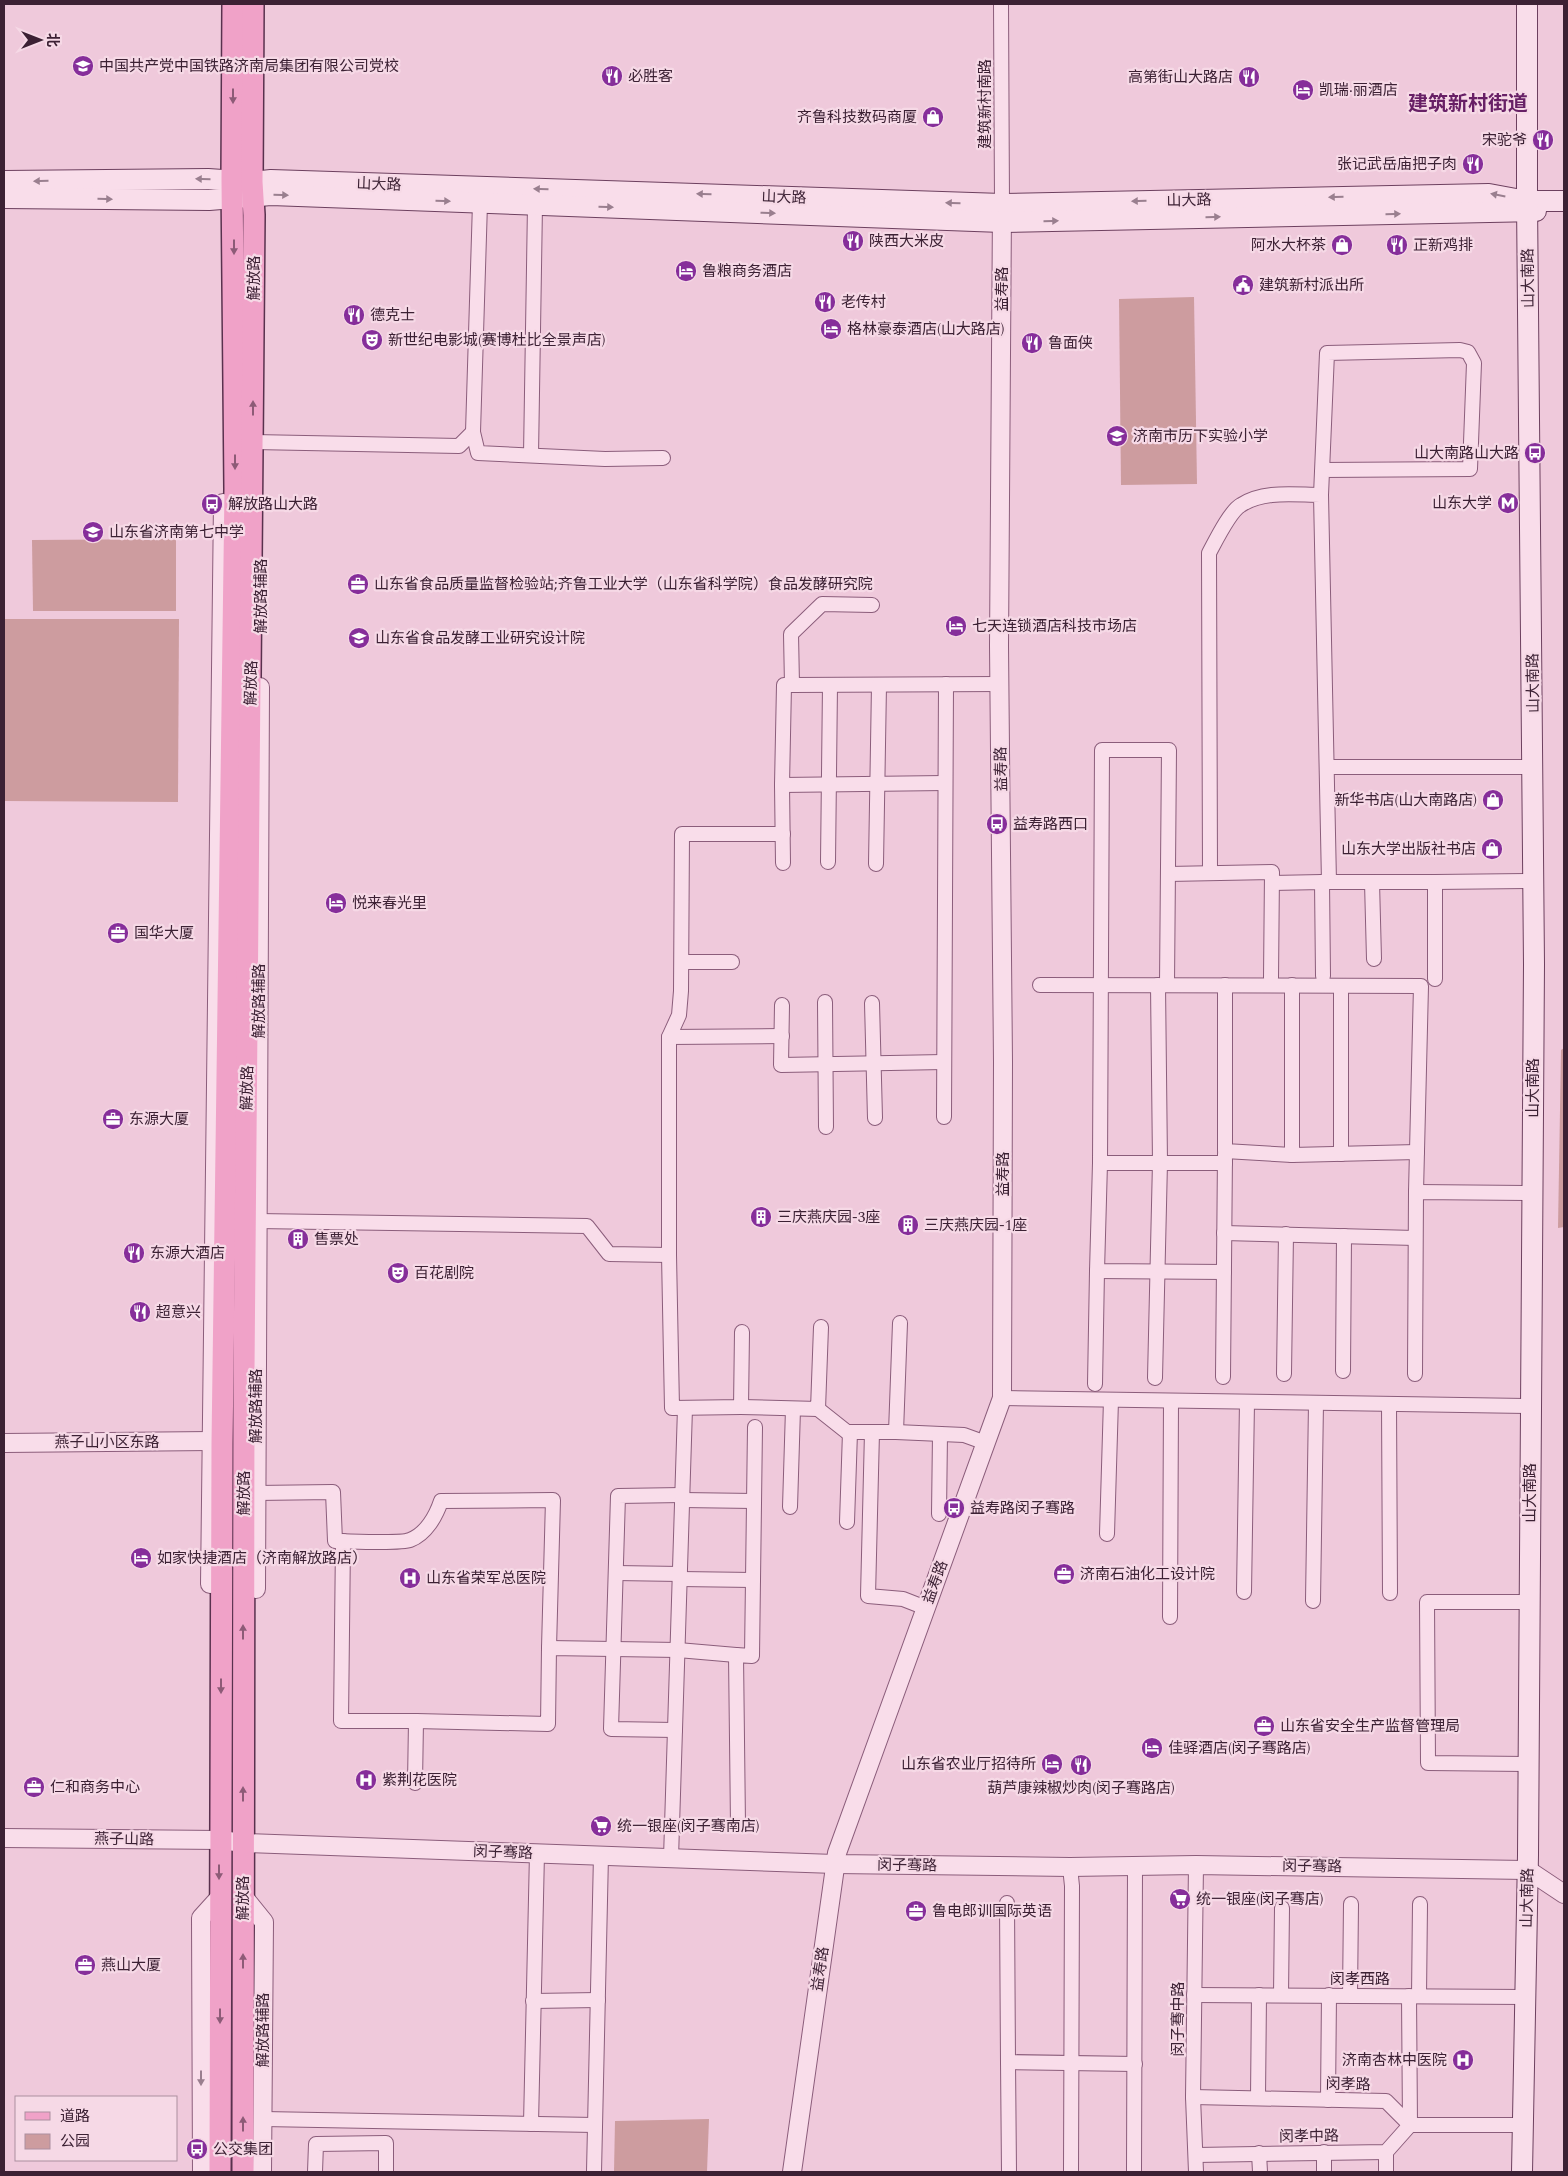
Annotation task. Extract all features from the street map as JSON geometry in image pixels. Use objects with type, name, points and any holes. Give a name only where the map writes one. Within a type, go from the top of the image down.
[{"type":"main road","name":"解放路","points":[[233,4],[243,41]]},
{"type":"main road","name":"解放路","points":[[243,2172],[243,1896],[250,1596],[242,189],[243,41],[253,4]]},
{"type":"main road","name":"山大南路","points":[[1522,2172],[1529,1764],[1534,881],[1527,206],[1528,4]]},
{"type":"main road","name":"山大路","points":[[4,198],[195,200],[271,180],[1002,213]]},
{"type":"main road","name":"山大路","points":[[4,181],[242,189],[535,205],[1002,213],[1489,194],[1527,206],[1564,212]]},
{"type":"main road","name":"解放路","points":[[220,2172],[221,1602],[243,497],[253,442],[242,189]]},
{"type":"main road","name":"山大路","points":[[1527,206],[1564,201]]},
{"type":"main road","points":[[210,1584],[221,1602]]},
{"type":"street","points":[[223,4],[243,41]]},
{"type":"street","name":"建筑新村南路","points":[[1001,4],[1002,213]]},
{"type":"street","points":[[480,203],[472,432],[478,452],[605,459],[662,458]]},
{"type":"street","points":[[532,455],[535,205]]},
{"type":"street","name":"益寿路","points":[[792,2172],[835,1864],[1002,1398],[1003,1051],[1000,684],[1002,213]]},
{"type":"street","points":[[1322,470],[1470,469],[1474,363],[1468,352],[1460,350],[1327,353],[1322,470],[1321,495],[1328,767],[1323,976]]},
{"type":"street","points":[[253,442],[459,446],[472,432]]},
{"type":"street","points":[[1210,873],[1209,554],[1220,533],[1240,505],[1268,495],[1321,495]]},
{"type":"street","points":[[210,1584],[211,1441],[243,497]]},
{"type":"street","name":"解放路辅路","points":[[243,497],[257,1221],[256,1493],[250,1596]]},
{"type":"street","points":[[792,685],[791,634],[822,604],[872,605]]},
{"type":"street","points":[[944,1117],[946,684]]},
{"type":"street","points":[[782,863],[784,685],[1000,684]]},
{"type":"street","points":[[828,862],[830,685]]},
{"type":"street","points":[[876,864],[879,685]]},
{"type":"street","points":[[1095,1384],[1100,1163],[1102,750],[1169,750],[1168,874],[1163,985],[1155,1378]]},
{"type":"street","points":[[1328,767],[1534,767]]},
{"type":"street","points":[[782,786],[946,784]]},
{"type":"street","points":[[782,834],[682,834],[682,962],[679,1015],[669,1038],[669,1255],[672,1408],[818,1409],[847,1432],[964,1435],[986,1443]]},
{"type":"street","points":[[1168,874],[1272,872],[1271,978]]},
{"type":"street","points":[[1272,883],[1534,881]]},
{"type":"street","points":[[1372,882],[1374,959]]},
{"type":"street","points":[[1436,882],[1436,979]]},
{"type":"street","points":[[682,962],[732,962]]},
{"type":"street","points":[[1040,985],[1421,986],[1414,1374]]},
{"type":"street","points":[[1223,1376],[1225,985]]},
{"type":"street","points":[[1292,985],[1292,1155]]},
{"type":"street","points":[[1341,986],[1341,1154]]},
{"type":"street","points":[[825,1002],[826,1127]]},
{"type":"street","points":[[872,1003],[875,1118]]},
{"type":"street","points":[[782,1005],[781,1065],[944,1062]]},
{"type":"street","points":[[669,1038],[782,1036]]},
{"type":"street","points":[[1100,1163],[1160,1162],[1225,1157],[1417,1152]]},
{"type":"street","points":[[1416,1192],[1533,1193]]},
{"type":"street","points":[[257,1221],[587,1226],[609,1254],[669,1255]]},
{"type":"street","points":[[1224,1233],[1416,1238]]},
{"type":"street","points":[[1284,1374],[1286,1234]]},
{"type":"street","points":[[1343,1371],[1344,1236]]},
{"type":"street","points":[[1097,1271],[1157,1273],[1224,1272]]},
{"type":"street","points":[[896,1432],[900,1323]]},
{"type":"street","points":[[818,1409],[821,1327]]},
{"type":"street","points":[[741,1407],[742,1332]]},
{"type":"street","points":[[1002,1398],[1531,1406]]},
{"type":"street","points":[[1107,1534],[1111,1400]]},
{"type":"street","points":[[1170,1617],[1171,1401]]},
{"type":"street","points":[[1244,1592],[1247,1402]]},
{"type":"street","points":[[1313,1601],[1316,1403]]},
{"type":"street","points":[[1389,1404],[1390,1593]]},
{"type":"street","points":[[672,1858],[685,1408]]},
{"type":"street","points":[[790,1507],[793,1408]]},
{"type":"street","points":[[549,1648],[678,1650],[752,1656],[754,1427]]},
{"type":"street","points":[[847,1522],[850,1432]]},
{"type":"street","points":[[872,1432],[868,1596],[903,1599],[926,1608]]},
{"type":"street","points":[[939,1514],[940,1434]]},
{"type":"street","name":"燕子山小区东路","points":[[4,1443],[211,1441]]},
{"type":"street","points":[[256,1493],[333,1492],[335,1541],[409,1540],[426,1529],[437,1515],[441,1501],[553,1500],[548,1724],[342,1721],[343,1541]]},
{"type":"street","points":[[675,1730],[611,1728],[618,1496],[754,1501]]},
{"type":"street","points":[[616,1573],[753,1580]]},
{"type":"street","points":[[1529,1764],[1428,1763],[1427,1602],[1530,1602]]},
{"type":"street","points":[[736,1655],[738,1825]]},
{"type":"street","points":[[415,1783],[416,1721]]},
{"type":"street","name":"燕子山路","points":[[4,1838],[220,1844]]},
{"type":"street","name":"燕子山路","points":[[4,1845],[244,1843]]},
{"type":"street","name":"闵子骞路","points":[[244,1843],[835,1864],[1070,1867],[1196,1865],[1528,1870]]},
{"type":"street","points":[[531,2124],[536,1853]]},
{"type":"street","points":[[594,2172],[601,1855]]},
{"type":"street","name":"闵子骞中路","points":[[1196,1865],[1193,2097],[1196,2172]]},
{"type":"street","points":[[1134,2172],[1135,1866]]},
{"type":"street","points":[[1070,1867],[1072,1886],[1071,2172]]},
{"type":"street","points":[[1528,1870],[1564,1894]]},
{"type":"street","name":"解放路辅路","points":[[243,1896],[264,1922],[262,2172]]},
{"type":"street","points":[[202,2172],[201,1918],[220,1897]]},
{"type":"street","points":[[1008,1902],[1009,2172]]},
{"type":"street","points":[[1350,1996],[1351,1904]]},
{"type":"street","points":[[1386,2172],[1386,2152],[1410,2124],[1414,1996],[1420,1904]]},
{"type":"street","points":[[1280,1995],[1282,1908]]},
{"type":"street","name":"闵孝西路","points":[[1194,1995],[1526,1997]]},
{"type":"street","points":[[1258,2098],[1259,1995]]},
{"type":"street","points":[[1328,2100],[1329,1996]]},
{"type":"street","points":[[533,2001],[598,2000]]},
{"type":"street","points":[[1008,2062],[1135,2064]]},
{"type":"street","name":"闵孝路","points":[[1193,2097],[1386,2101],[1410,2124]]},
{"type":"street","points":[[262,2119],[595,2125]]},
{"type":"street","points":[[1410,2124],[1523,2125]]},
{"type":"street","points":[[315,2172],[316,2144],[386,2143],[386,2172]]},
{"type":"street","points":[[1324,2152],[1324,2172]]},
{"type":"street","name":"闵孝中路","points":[[1196,2155],[1386,2152]]},
{"type":"street","points":[[1259,2153],[1260,2172]]},
{"type":"green space","points":[[1194,297],[1197,484],[1121,485],[1119,299]]},
{"type":"green space","points":[[176,539],[176,611],[33,611],[32,540]]},
{"type":"green space","points":[[4,619],[179,619],[178,802],[4,801]]},
{"type":"green space","points":[[1564,1048],[1564,1227],[1558,1228],[1561,1050]]},
{"type":"green space","points":[[709,2119],[707,2172],[614,2172],[615,2121]]},
{"type":"place","name":"中国共产党中国铁路济南局集团有限公司党校","points":[[83,66]]},
{"type":"place","name":"必胜客","points":[[612,76]]},
{"type":"place","name":"高第街山大路店","points":[[1249,77]]},
{"type":"place","name":"凯瑞·丽酒店","points":[[1303,90]]},
{"type":"place","name":"齐鲁科技数码商厦","points":[[933,117]]},
{"type":"place","name":"宋驼爷","points":[[1543,140]]},
{"type":"place","name":"张记武岳庙把子肉","points":[[1473,164]]},
{"type":"place","name":"陕西大米皮","points":[[853,241]]},
{"type":"place","name":"阿水大杯茶","points":[[1342,245]]},
{"type":"place","name":"正新鸡排","points":[[1397,245]]},
{"type":"place","name":"鲁粮商务酒店","points":[[686,271]]},
{"type":"place","name":"建筑新村派出所","points":[[1243,285]]},
{"type":"place","name":"老传村","points":[[825,302]]},
{"type":"place","name":"德克士","points":[[354,315]]},
{"type":"place","name":"格林豪泰酒店(山大路店)","points":[[831,329]]},
{"type":"place","name":"新世纪电影城(赛博杜比全景声店)","points":[[372,340]]},
{"type":"place","name":"鲁面侠","points":[[1032,343]]},
{"type":"place","name":"济南市历下实验小学","points":[[1117,436]]},
{"type":"place","name":"山大南路山大路","points":[[1535,453]]},
{"type":"place","name":"山东大学","points":[[1508,503]]},
{"type":"place","name":"解放路山大路","points":[[212,504]]},
{"type":"place","name":"山东省济南第七中学","points":[[93,532]]},
{"type":"place","name":"山东省食品质量监督检验站;齐鲁工业大学（山东省科学院）食品发酵研究院","points":[[358,584]]},
{"type":"place","name":"七天连锁酒店科技市场店","points":[[956,626]]},
{"type":"place","name":"山东省食品发酵工业研究设计院","points":[[359,638]]},
{"type":"place","name":"新华书店(山大南路店)","points":[[1493,800]]},
{"type":"place","name":"益寿路西口","points":[[997,824]]},
{"type":"place","name":"山东大学出版社书店","points":[[1492,849]]},
{"type":"place","name":"悦来春光里","points":[[336,903]]},
{"type":"place","name":"国华大厦","points":[[118,933]]},
{"type":"place","name":"东源大厦","points":[[113,1119]]},
{"type":"place","name":"三庆燕庆园-3座","points":[[761,1217]]},
{"type":"place","name":"三庆燕庆园-1座","points":[[908,1225]]},
{"type":"place","name":"售票处","points":[[298,1239]]},
{"type":"place","name":"东源大酒店","points":[[134,1253]]},
{"type":"place","name":"百花剧院","points":[[398,1273]]},
{"type":"place","name":"超意兴","points":[[140,1312]]},
{"type":"place","name":"益寿路闵子骞路","points":[[954,1508]]},
{"type":"place","name":"如家快捷酒店（济南解放路店）","points":[[141,1558]]},
{"type":"place","name":"济南石油化工设计院","points":[[1064,1574]]},
{"type":"place","name":"山东省荣军总医院","points":[[410,1578]]},
{"type":"place","name":"山东省安全生产监督管理局","points":[[1264,1726]]},
{"type":"place","name":"佳驿酒店(闵子骞路店)","points":[[1152,1748]]},
{"type":"place","name":"山东省农业厅招待所","points":[[1052,1764]]},
{"type":"place","name":"葫芦康辣椒炒肉(闵子骞路店)","points":[[1081,1765]]},
{"type":"place","name":"紫荆花医院","points":[[366,1780]]},
{"type":"place","name":"仁和商务中心","points":[[34,1787]]},
{"type":"place","name":"统一银座(闵子骞南店)","points":[[601,1826]]},
{"type":"place","name":"统一银座(闵子骞店)","points":[[1180,1899]]},
{"type":"place","name":"鲁电郎训国际英语","points":[[916,1911]]},
{"type":"place","name":"燕山大厦","points":[[85,1965]]},
{"type":"place","name":"济南杏林中医院","points":[[1463,2060]]},
{"type":"place","name":"公交集团","points":[[197,2149]]},
{"type":"district","name":"建筑新村街道","points":[[1468,103]]}]
